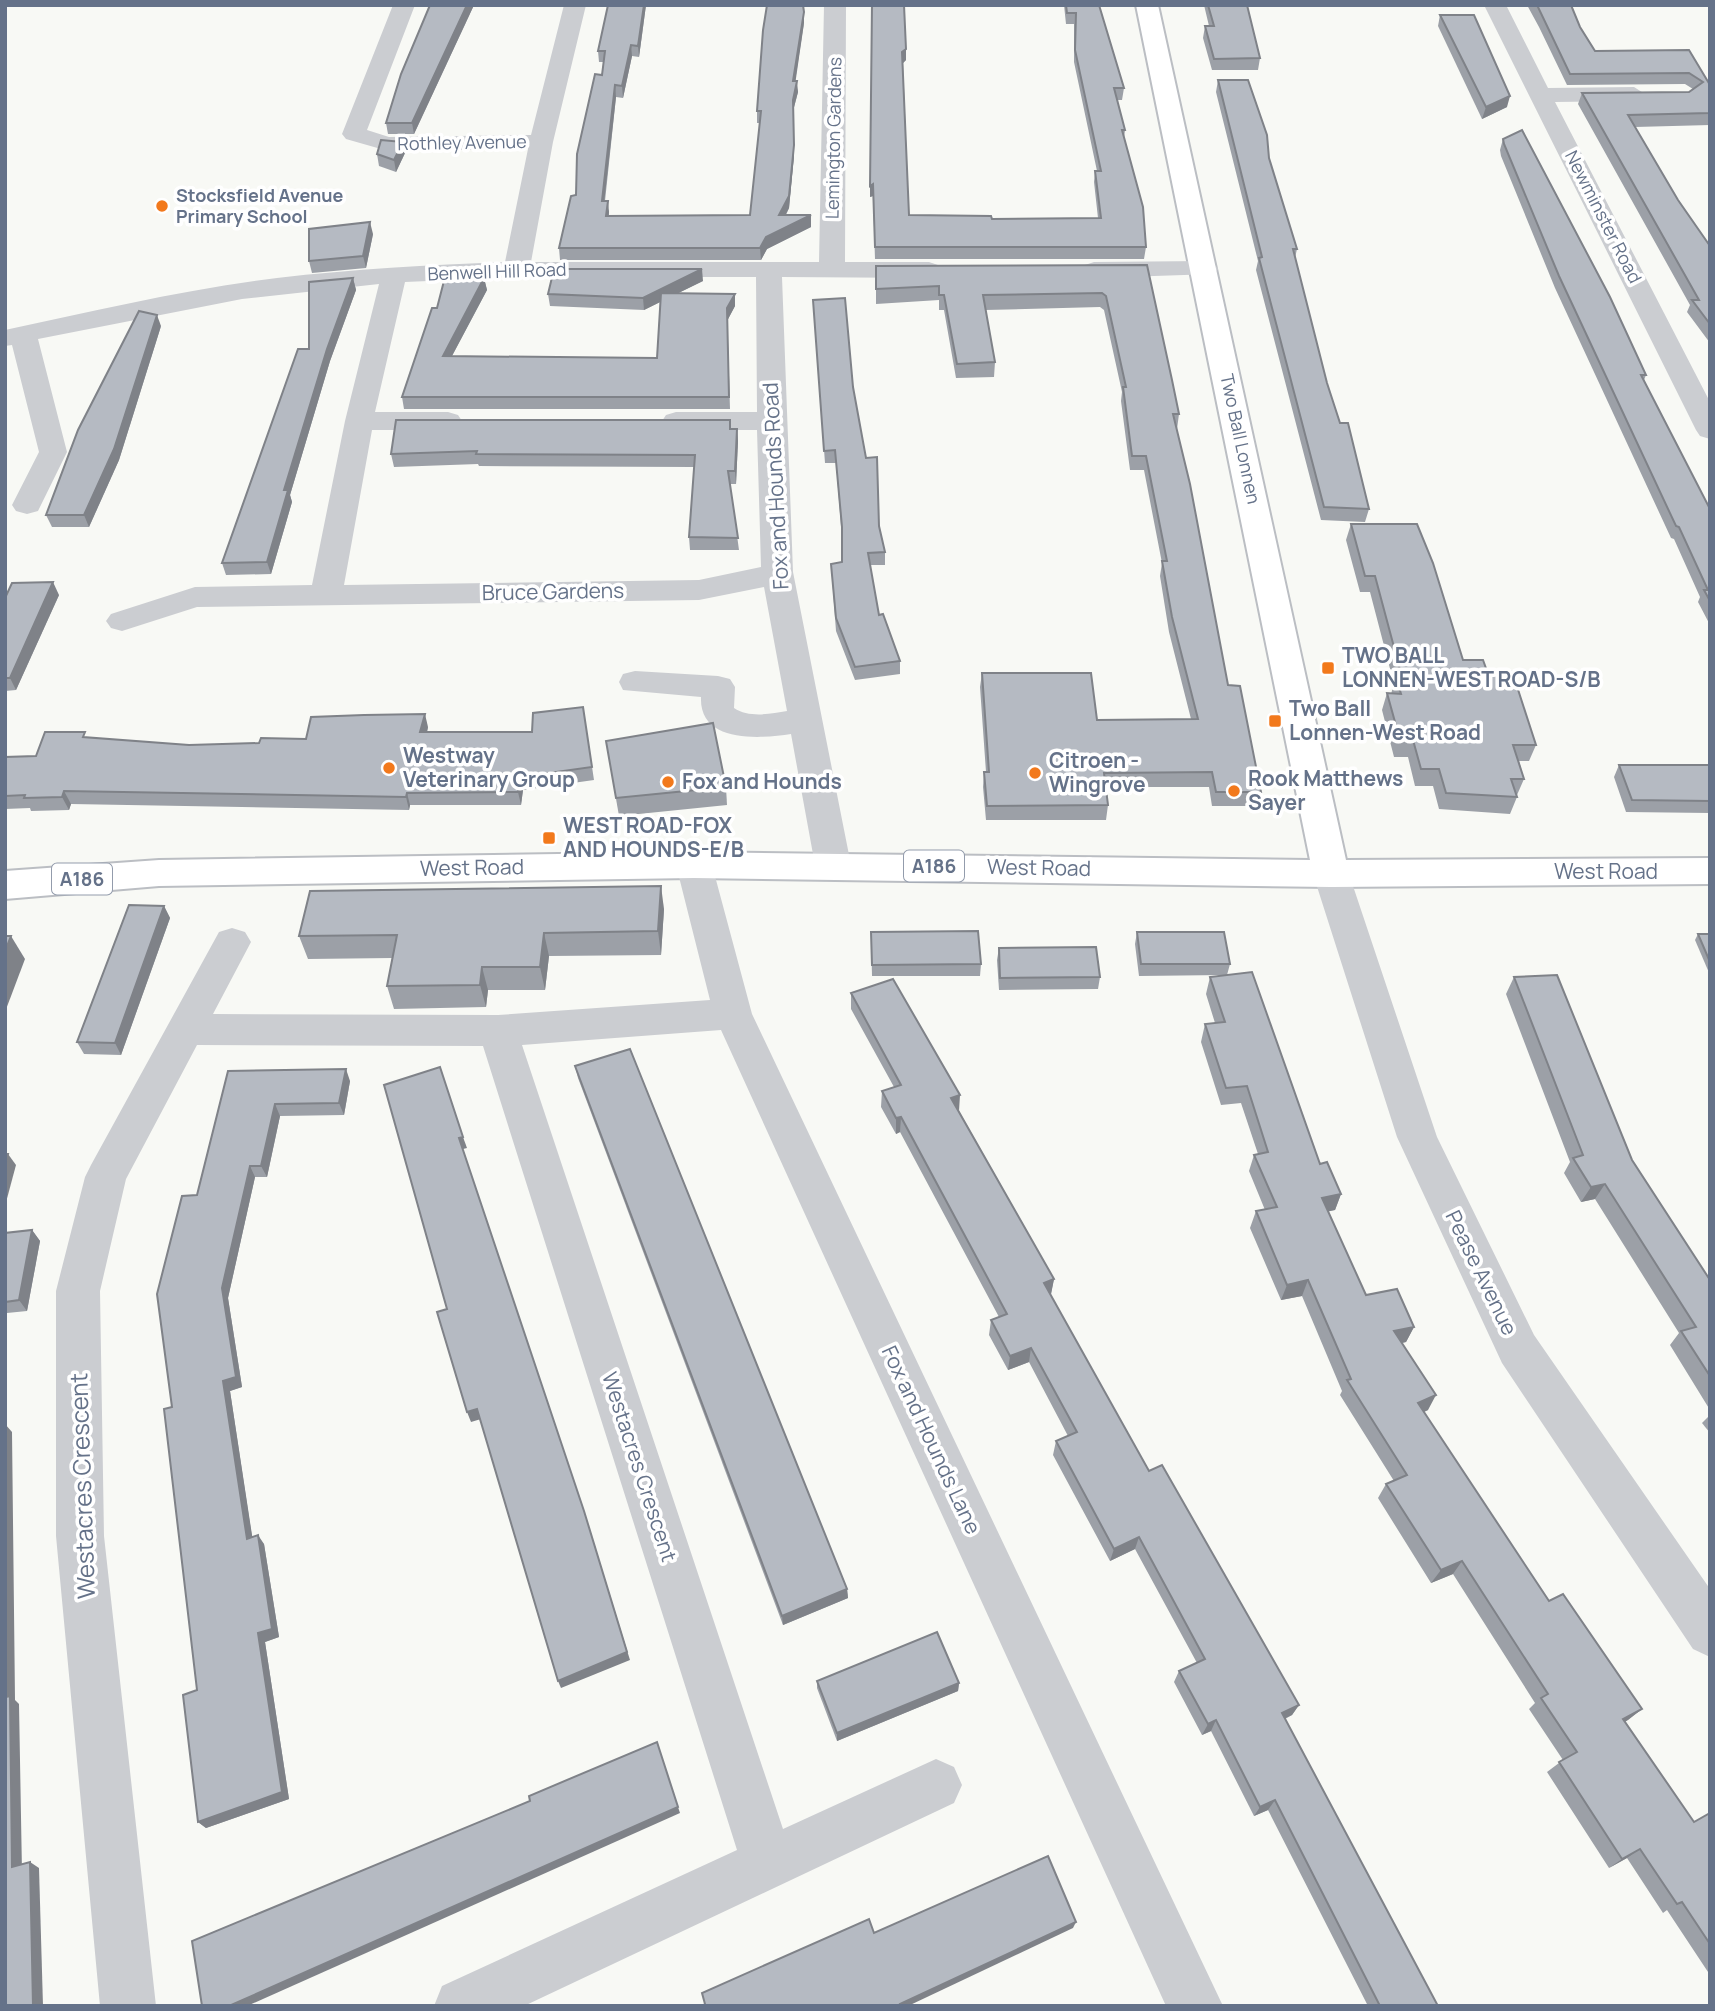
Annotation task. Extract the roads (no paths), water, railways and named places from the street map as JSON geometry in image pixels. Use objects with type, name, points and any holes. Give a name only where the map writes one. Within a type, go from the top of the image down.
[{"type":"main road","name":"Two Ball Lonnen","points":[[1147,5],[1331,874]]},
{"type":"main road","name":"West Road","points":[[5,863],[159,873]]},
{"type":"main road","name":"West Road","points":[[5,885],[159,873],[694,865],[1331,874],[1710,871]]},
{"type":"street","name":"Rothley Avenue","points":[[404,5],[354,134],[388,144],[541,142]]},
{"type":"street","points":[[516,271],[541,142],[575,5]]},
{"type":"street","name":"Lemington Gardens","points":[[832,270],[835,5]]},
{"type":"street","name":"Newminster Road","points":[[1495,5],[1710,429]]},
{"type":"street","points":[[1542,95],[1659,94]]},
{"type":"street","name":"Fox and Hounds Road","points":[[769,270],[777,572],[833,865]]},
{"type":"street","name":"Benwell Hill Road","points":[[14,336],[275,287],[394,276],[516,271],[956,270]]},
{"type":"street","points":[[1066,270],[1205,270]]},
{"type":"street","points":[[326,595],[359,421],[394,276]]},
{"type":"street","points":[[14,336],[53,452],[27,505]]},
{"type":"street","points":[[359,421],[469,421]]},
{"type":"street","points":[[647,421],[771,421]]},
{"type":"street","name":"Bruce Gardens","points":[[122,621],[195,597],[699,590],[743,583],[777,572]]},
{"type":"street","points":[[635,682],[718,687],[717,712],[727,722],[743,727],[807,720]]},
{"type":"street","name":"Fox and Hounds Lane","points":[[694,865],[733,1014],[1195,2006]]},
{"type":"street","name":"Pease Avenue","points":[[1331,874],[1417,1137],[1518,1349],[1710,1632]]},
{"type":"street","name":"Westacres Crescent","points":[[128,2006],[80,1536],[78,1291],[106,1177],[232,942]]},
{"type":"street","points":[[184,1029],[498,1031],[733,1014]]},
{"type":"street","name":"Westacres Crescent","points":[[498,1031],[768,1864]]},
{"type":"street","points":[[462,2006],[936,1786]]},
{"type":"place","name":"Stocksfield Avenue Primary School","points":[[162,206]]},
{"type":"place","name":"TWO BALL LONNEN-WEST ROAD-S/B","points":[[1328,668]]},
{"type":"place","name":"Two Ball Lonnen-West Road","points":[[1275,721]]},
{"type":"place","name":"Westway Veterinary Group","points":[[389,768]]},
{"type":"place","name":"Citroen - Wingrove","points":[[1035,773]]},
{"type":"place","name":"Fox and Hounds","points":[[668,782]]},
{"type":"place","name":"Rook Matthews Sayer","points":[[1234,791]]},
{"type":"place","name":"WEST ROAD-FOX AND HOUNDS-E/B","points":[[549,838]]}]
